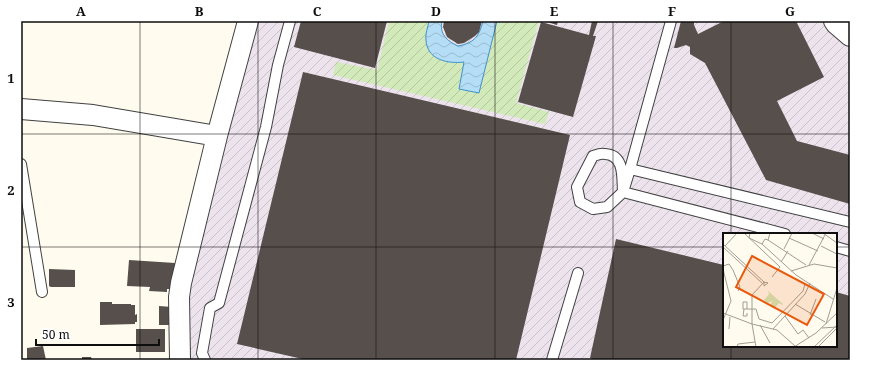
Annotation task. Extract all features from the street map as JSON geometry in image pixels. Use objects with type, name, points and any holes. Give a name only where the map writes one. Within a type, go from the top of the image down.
[{"type":"street","points":[[180,360],[179,297],[181,283],[217,136],[248,21]]},
{"type":"street","points":[[834,21],[850,36]]},
{"type":"street","points":[[21,108],[93,115],[217,136]]},
{"type":"lane","points":[[205,360],[202,353],[210,308],[219,303],[266,127],[278,65],[290,21]]},
{"type":"lane","points":[[623,192],[622,166],[616,158],[605,154],[593,156],[577,187],[580,202],[593,209],[607,207],[623,192],[671,21]]},
{"type":"lane","points":[[21,164],[42,292]]},
{"type":"lane","points":[[630,169],[850,222]]},
{"type":"lane","points":[[623,192],[781,233]]},
{"type":"lane","points":[[837,247],[850,251]]},
{"type":"lane","points":[[552,360],[578,273]]},
{"type":"shaded area","points":[[254,21],[831,21],[850,41],[850,360],[186,360],[185,307]]},
{"type":"green space","points":[[389,21],[442,21],[441,26],[443,33],[450,42],[458,46],[472,41],[478,35],[483,21],[539,21],[516,103],[549,112],[545,124],[333,75],[336,62],[377,70]]},
{"type":"water","points":[[429,21],[442,21],[441,26],[443,33],[450,42],[458,46],[472,41],[478,35],[483,21],[497,21],[479,93],[459,89],[464,62],[445,61],[434,56],[430,52],[427,47],[426,38]]},
{"type":"building","points":[[301,21],[387,21],[375,68],[294,47]]},
{"type":"building","points":[[444,21],[482,21],[479,32],[475,36],[464,43],[458,44],[447,37],[443,27]]},
{"type":"building","points":[[544,21],[558,21],[557,25]]},
{"type":"building","points":[[592,21],[598,21],[593,36],[596,36],[573,117],[518,102],[541,22],[589,35]]},
{"type":"building","points":[[681,21],[694,21],[698,34],[724,21],[796,21],[824,77],[777,101],[797,141],[850,155],[850,204],[766,180],[705,63],[690,54],[690,47],[686,45],[674,48]]},
{"type":"building","points":[[303,72],[570,135],[516,360],[307,360],[237,344]]},
{"type":"building","points":[[616,239],[723,265],[723,347],[837,347],[837,292],[850,296],[850,360],[595,360],[590,358]]},
{"type":"building","points":[[129,260],[175,263],[173,289],[167,289],[167,292],[149,291],[150,287],[127,286]]},
{"type":"building","points":[[49,269],[75,270],[75,287],[49,286]]},
{"type":"building","points":[[100,302],[135,305],[137,322],[135,322],[135,324],[100,325]]},
{"type":"building","points":[[159,306],[172,307],[175,325],[159,325]]},
{"type":"building","points":[[136,329],[165,329],[165,352],[136,352]]},
{"type":"building","points":[[43,346],[46,360],[27,360],[27,348]]},
{"type":"building","points":[[82,357],[91,357],[92,360],[82,360]]}]
